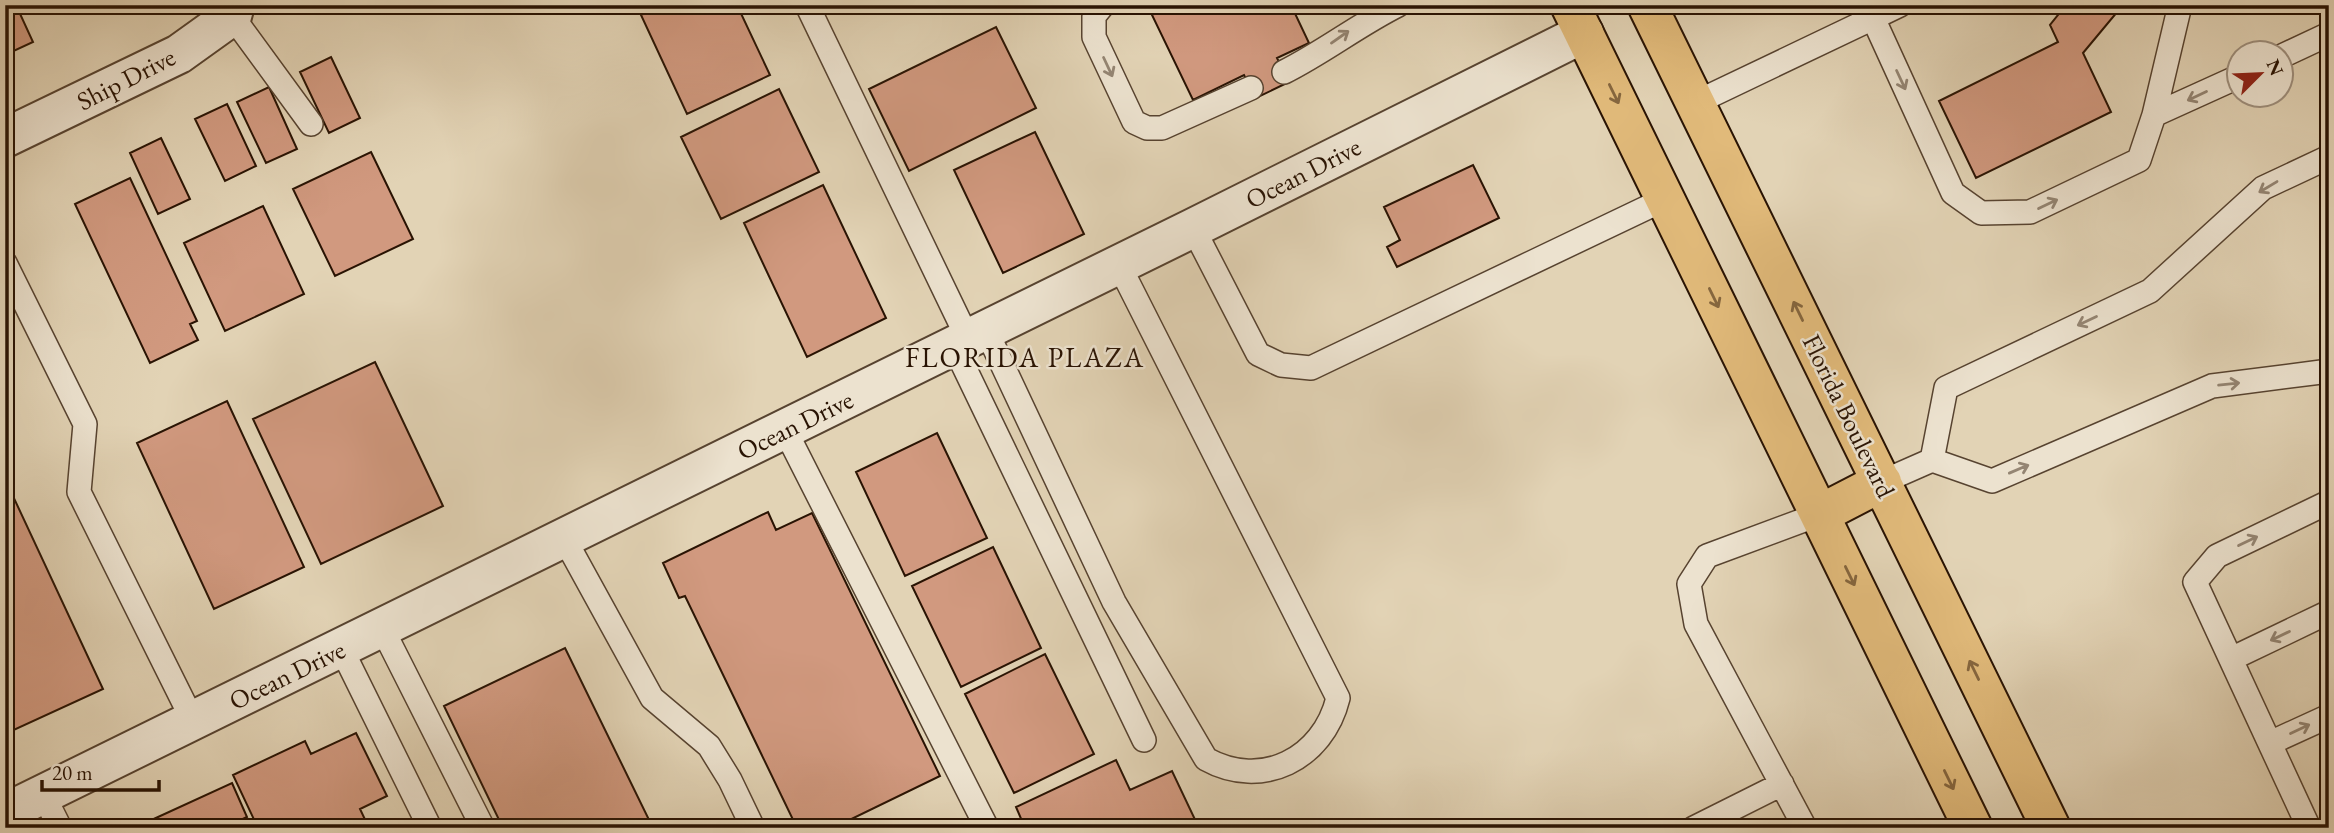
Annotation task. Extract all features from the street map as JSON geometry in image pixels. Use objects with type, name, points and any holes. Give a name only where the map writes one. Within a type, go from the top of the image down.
[{"type":"main road","name":"Florida Boulevard","points":[[1647,5],[2051,828]]},
{"type":"main road","points":[[1577,19],[1973,828]]},
{"type":"main road","points":[[1820,514],[1882,482]]},
{"type":"street","name":"Ship Drive","points":[[5,138],[178,54],[233,11]]},
{"type":"street","name":"Ocean Drive","points":[[5,813],[1194,228],[1577,19]]},
{"type":"lane","points":[[807,5],[970,338],[1114,602],[1206,759],[1225,769],[1250,773],[1276,767],[1306,753],[1333,721],[1338,698],[1119,265]]},
{"type":"lane","points":[[1103,5],[1094,16],[1094,37],[1134,122],[1147,128],[1161,128],[1251,88]]},
{"type":"lane","points":[[1284,72],[1369,12],[1398,5]]},
{"type":"lane","points":[[1695,103],[1870,12],[1900,5]]},
{"type":"lane","points":[[1870,12],[1953,193],[1981,213],[2030,212],[2139,160],[2154,115],[2180,5]]},
{"type":"lane","points":[[233,11],[312,124]]},
{"type":"lane","points":[[2296,49],[2329,34]]},
{"type":"lane","points":[[2154,115],[2226,82]]},
{"type":"lane","points":[[1932,460],[1946,388],[2150,291],[2263,188],[2329,157]]},
{"type":"lane","points":[[1194,228],[1258,354],[1281,365],[1311,368],[1665,199]]},
{"type":"lane","points":[[5,263],[85,424],[79,492],[193,721]]},
{"type":"lane","points":[[970,338],[1144,740]]},
{"type":"lane","points":[[1882,482],[1932,460],[1992,481],[2212,386],[2329,371]]},
{"type":"lane","points":[[785,430],[987,828]]},
{"type":"lane","points":[[2309,828],[2195,582],[2217,556],[2329,502]]},
{"type":"lane","points":[[1805,828],[1696,624],[1689,584],[1707,556],[1820,514]]},
{"type":"lane","points":[[564,538],[652,698],[709,746],[730,780],[753,828]]},
{"type":"lane","points":[[2231,659],[2329,612]]},
{"type":"lane","points":[[382,628],[483,828]]},
{"type":"lane","points":[[341,649],[430,828]]},
{"type":"lane","points":[[2270,743],[2329,716]]},
{"type":"lane","points":[[1693,828],[1782,784]]},
{"type":"lane","points":[[43,794],[60,828]]},
{"type":"building","points":[[5,5],[16,5],[33,42],[5,55]]},
{"type":"building","points":[[662,5],[737,5],[770,75],[687,114],[641,15]]},
{"type":"building","points":[[1171,5],[1291,5],[1309,43],[1277,58],[1289,82],[1256,98],[1244,75],[1193,100],[1152,15]]},
{"type":"building","points":[[2066,5],[2123,5],[2083,53],[2111,112],[1976,178],[1939,101],[2058,42],[2050,25]]},
{"type":"building","points":[[996,27],[1036,108],[909,171],[869,89]]},
{"type":"building","points":[[331,57],[360,118],[329,133],[300,72]]},
{"type":"building","points":[[269,87],[297,149],[266,163],[237,102]]},
{"type":"building","points":[[779,89],[819,172],[721,219],[681,137]]},
{"type":"building","points":[[227,104],[256,166],[225,181],[195,119]]},
{"type":"building","points":[[1035,132],[1084,234],[1003,273],[954,170]]},
{"type":"building","points":[[161,138],[190,199],[158,214],[130,153]]},
{"type":"building","points":[[371,152],[413,239],[335,276],[293,189]]},
{"type":"building","points":[[1473,165],[1499,218],[1397,267],[1387,247],[1400,240],[1384,207]]},
{"type":"building","points":[[130,178],[197,321],[190,324],[198,340],[150,363],[75,204]]},
{"type":"building","points":[[823,185],[886,318],[807,357],[744,223]]},
{"type":"building","points":[[263,206],[304,294],[225,331],[184,243]]},
{"type":"building","points":[[375,362],[443,506],[321,564],[253,419]]},
{"type":"building","points":[[227,401],[304,567],[214,609],[137,443]]},
{"type":"building","points":[[937,433],[987,538],[905,576],[856,472]]},
{"type":"building","points":[[5,479],[103,689],[5,734]]},
{"type":"building","points":[[768,512],[776,530],[812,513],[940,776],[833,828],[797,828],[685,596],[679,598],[663,563]]},
{"type":"building","points":[[993,547],[1041,648],[961,687],[912,586]]},
{"type":"building","points":[[565,648],[653,828],[503,828],[444,706]]},
{"type":"building","points":[[1045,654],[1094,754],[1014,793],[965,694]]},
{"type":"building","points":[[356,733],[387,796],[360,809],[369,828],[258,828],[233,775],[305,741],[311,754]]},
{"type":"building","points":[[1116,760],[1130,790],[1172,771],[1199,828],[1025,828],[1016,807]]},
{"type":"building","points":[[232,783],[247,817],[232,824],[233,828],[134,828]]},
{"type":"district","name":"FLORIDA PLAZA","points":[[1025,357]]}]
